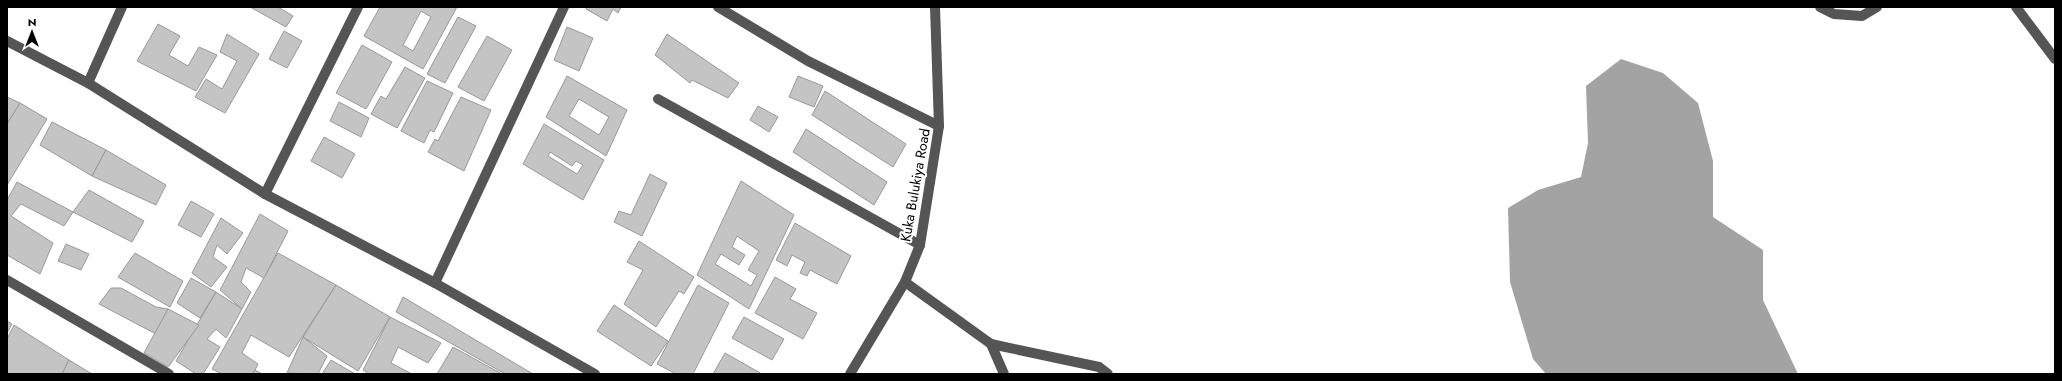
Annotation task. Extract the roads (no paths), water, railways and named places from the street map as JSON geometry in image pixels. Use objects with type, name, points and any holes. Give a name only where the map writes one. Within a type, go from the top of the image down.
[{"type":"street","points":[[88,83],[122,7]]},
{"type":"street","points":[[265,194],[358,7]]},
{"type":"street","points":[[435,283],[564,7]]},
{"type":"street","points":[[718,7],[808,61],[939,126]]},
{"type":"street","name":"Kuka Bulukiya Road","points":[[850,374],[905,282],[920,245],[939,126],[935,7]]},
{"type":"street","points":[[1820,7],[1834,14],[1862,16],[1877,7]]},
{"type":"street","points":[[2016,7],[2055,59]]},
{"type":"street","points":[[7,41],[88,83],[265,194],[435,283],[595,374]]},
{"type":"street","points":[[658,99],[920,245]]},
{"type":"street","points":[[7,280],[168,374]]},
{"type":"street","points":[[905,282],[991,344],[1099,367],[1108,374]]},
{"type":"street","points":[[991,344],[1004,374]]}]
